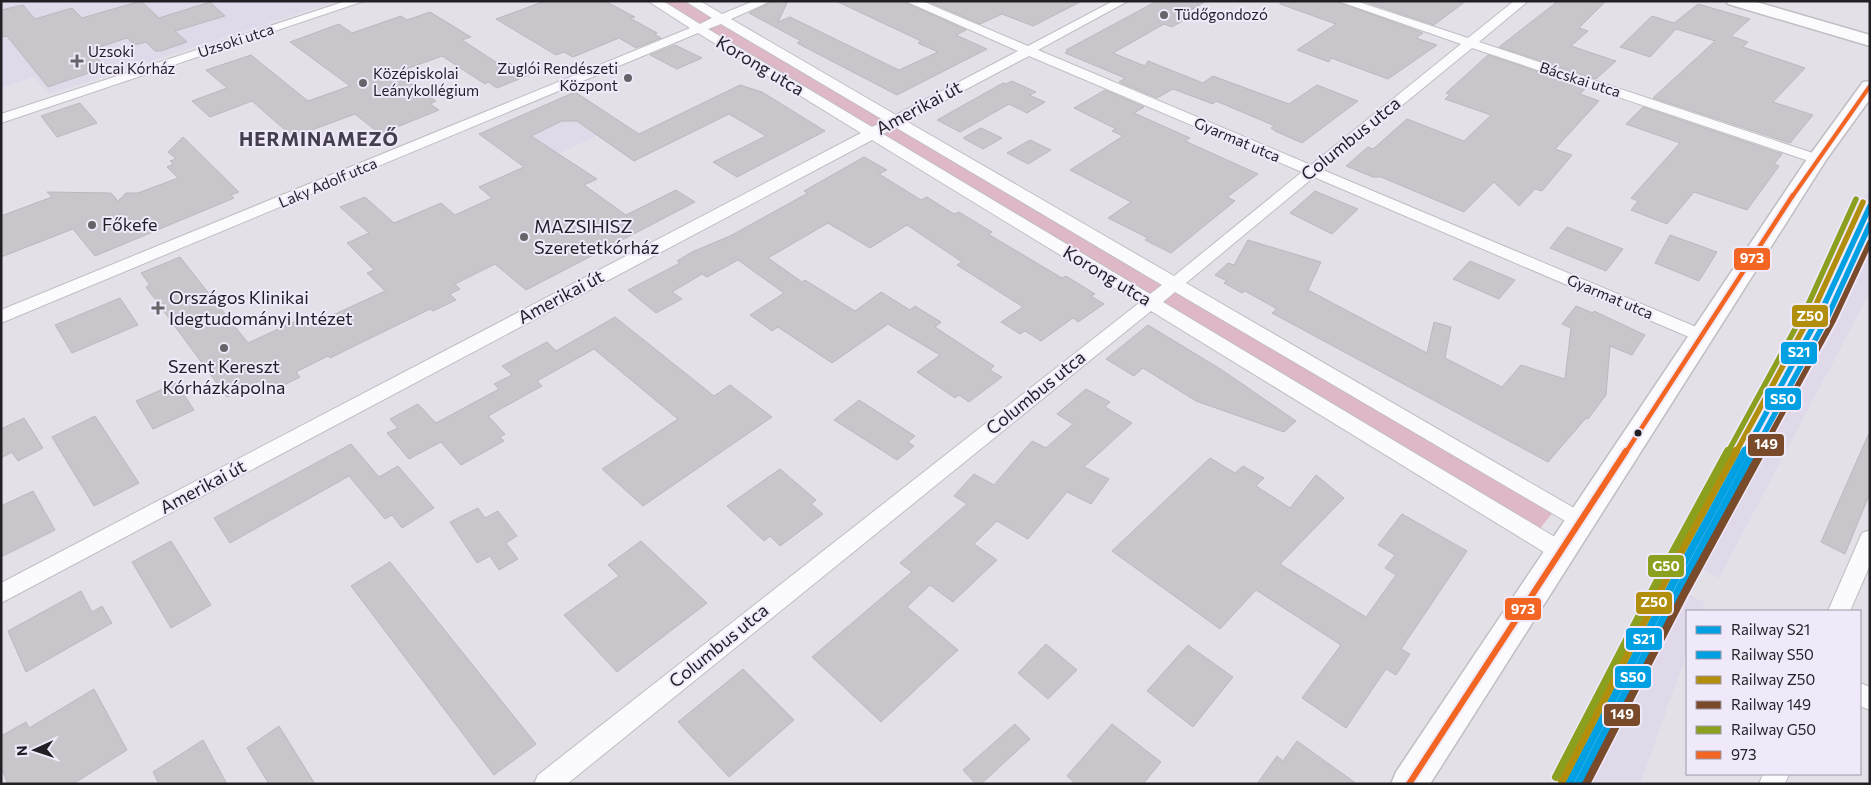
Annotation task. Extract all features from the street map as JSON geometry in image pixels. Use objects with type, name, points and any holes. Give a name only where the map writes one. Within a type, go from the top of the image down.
[{"type":"street","name":"Uzsoki utca","points":[[1,119],[358,1]]},
{"type":"street","name":"Korong utca","points":[[654,1],[1560,551]]},
{"type":"street","name":"Korong utca","points":[[691,1],[1580,521]]},
{"type":"street","name":"Laky Adolf utca","points":[[1,318],[765,1]]},
{"type":"street","name":"Gyarmat utca","points":[[911,1],[1702,336]]},
{"type":"street","name":"Amerikai út","points":[[1,594],[1122,1]]},
{"type":"street","name":"Bácskai utca","points":[[1344,1],[1817,159]]},
{"type":"street","name":"Columbus utca","points":[[547,784],[1174,284],[1522,1]]},
{"type":"street","points":[[1734,1],[1870,41]]},
{"type":"street","points":[[1409,784],[1817,159],[1870,86]]},
{"type":"street","points":[[1839,610],[1870,539]]},
{"type":"shaded area","name":"Uzsoki Utcai Kórház","points":[[1,1],[337,1],[49,94],[34,77],[1,88]]},
{"type":"shaded area","points":[[661,1],[683,1],[1554,511],[1538,531]]},
{"type":"shaded area","points":[[575,92],[623,123],[527,169],[479,134]]},
{"type":"shaded area","points":[[1870,187],[1870,292],[1719,578],[1672,553]]},
{"type":"shaded area","points":[[1659,578],[1705,603],[1702,610],[1686,610],[1686,656],[1640,784],[1552,784]]},
{"type":"building","points":[[141,1],[159,18],[210,2],[225,16],[175,31],[187,42],[161,51],[155,51],[146,42],[134,45],[127,38],[90,50],[106,67],[48,87],[7,36],[1,37],[1,10],[23,5],[35,19],[72,8],[82,18]]},
{"type":"building","points":[[545,1],[605,1],[635,17],[630,18],[657,33],[654,34],[661,38],[636,48],[619,38],[573,57],[564,52],[556,55],[496,19]]},
{"type":"building","points":[[773,1],[788,1],[778,22],[790,17],[899,70],[938,52],[918,43],[921,41],[836,1],[903,1],[966,30],[956,35],[987,49],[897,95],[797,43],[801,41],[749,13]]},
{"type":"building","points":[[927,1],[1082,1],[1033,26],[1002,14],[980,24]]},
{"type":"building","points":[[1157,1],[1206,1],[1184,14],[1191,16],[1172,27],[1164,24],[1113,53],[1145,66],[1148,61],[1203,83],[1213,76],[1289,104],[1317,85],[1358,101],[1302,143],[1271,128],[1275,126],[1216,101],[1213,104],[1173,89],[1157,98],[1119,82],[1125,78],[1065,53],[1068,51],[1066,50]]},
{"type":"building","points":[[1280,1],[1336,1],[1423,33],[1416,38],[1437,45],[1388,79],[1331,58],[1329,62],[1297,50],[1336,24],[1280,4]]},
{"type":"building","points":[[1363,1],[1466,1],[1434,25]]},
{"type":"building","points":[[1558,1],[1606,1],[1579,28],[1588,31],[1571,46],[1616,61],[1596,79],[1499,47]]},
{"type":"building","points":[[1698,4],[1750,19],[1731,36],[1748,42],[1743,47],[1805,68],[1773,102],[1813,115],[1790,143],[1653,98],[1715,41],[1676,29],[1650,57],[1620,47],[1652,16],[1674,23]]},
{"type":"building","points":[[430,12],[471,37],[462,40],[502,66],[509,63],[529,75],[497,88],[488,82],[485,84],[442,56],[403,70],[407,73],[400,76],[436,101],[430,104],[439,110],[380,134],[355,114],[293,137],[252,101],[210,117],[192,101],[227,88],[206,70],[251,55],[308,101],[350,86],[290,42],[339,24],[352,33],[401,16],[407,20]]},
{"type":"building","points":[[675,45],[702,58],[677,69],[650,55]]},
{"type":"building","points":[[1488,55],[1586,88],[1580,94],[1599,101],[1555,149],[1572,155],[1542,191],[1535,189],[1519,206],[1494,182],[1464,212],[1381,177],[1373,177],[1346,166],[1368,147],[1373,149],[1407,119],[1464,141],[1491,115],[1445,99],[1450,94],[1446,93]]},
{"type":"building","points":[[1012,81],[1036,92],[1029,95],[1045,102],[1027,113],[1009,104],[960,132],[937,120],[1003,83],[1006,84]]},
{"type":"building","points":[[740,85],[762,92],[825,131],[737,177],[713,162],[766,136],[729,114],[634,161],[577,121],[562,121],[531,136],[597,179],[584,185],[626,215],[676,190],[695,202],[526,290],[495,264],[455,284],[460,289],[450,294],[456,300],[433,311],[430,309],[330,358],[328,356],[296,372],[300,377],[268,393],[259,381],[227,397],[146,287],[150,285],[141,273],[180,257],[248,343],[302,318],[309,326],[385,291],[367,273],[374,270],[347,243],[369,233],[340,207],[365,197],[394,223],[441,203],[455,215],[492,198],[479,187],[524,167],[479,134],[575,92],[639,134]]},
{"type":"building","points":[[1105,90],[1144,107],[1134,113],[1190,138],[1185,141],[1258,174],[1227,197],[1235,201],[1171,253],[1145,240],[1148,238],[1108,218],[1131,202],[1070,170],[1123,136],[1112,131],[1116,129],[1074,108]]},
{"type":"building","points":[[80,103],[97,123],[57,137],[41,116]]},
{"type":"building","points":[[1643,107],[1782,154],[1774,164],[1779,166],[1747,210],[1694,192],[1667,224],[1631,210],[1638,201],[1631,198],[1680,143],[1626,124]]},
{"type":"building","points":[[981,128],[1002,138],[983,149],[963,138]]},
{"type":"building","points":[[183,137],[239,192],[231,195],[234,198],[95,256],[73,229],[1,257],[1,216],[52,197],[47,192],[111,193],[118,201],[126,193],[138,193],[178,178],[167,167],[173,164],[170,161],[176,159],[168,152]]},
{"type":"building","points":[[1030,140],[1051,150],[1028,164],[1007,153]]},
{"type":"building","points":[[864,157],[887,170],[879,174],[921,200],[927,197],[954,214],[959,212],[992,232],[988,234],[1062,278],[1066,276],[1095,294],[1091,296],[1104,304],[1078,322],[1073,318],[1041,341],[1025,331],[1020,334],[1001,322],[1023,307],[957,265],[962,262],[907,225],[870,248],[828,223],[768,258],[802,282],[805,280],[855,311],[881,292],[910,310],[915,306],[941,322],[935,327],[994,366],[990,370],[1002,377],[969,402],[959,395],[955,398],[917,372],[940,355],[888,324],[832,363],[778,327],[772,331],[750,315],[784,293],[738,260],[707,277],[702,274],[672,292],[682,299],[656,313],[628,290],[680,263],[677,261],[692,252],[730,236],[808,193],[804,191]]},
{"type":"building","points":[[1315,191],[1358,209],[1332,234],[1290,213]]},
{"type":"building","points":[[1567,227],[1623,249],[1606,271],[1550,248]]},
{"type":"building","points":[[1670,235],[1717,252],[1699,281],[1655,263]]},
{"type":"building","points":[[1248,240],[1321,262],[1308,290],[1427,353],[1434,322],[1451,327],[1445,358],[1502,387],[1521,365],[1565,379],[1571,328],[1562,324],[1576,306],[1593,313],[1594,311],[1645,335],[1632,355],[1610,346],[1606,395],[1588,419],[1586,418],[1548,462],[1272,313],[1277,309],[1245,291],[1242,293],[1224,283],[1227,281],[1215,275],[1228,263],[1234,265]]},
{"type":"building","points":[[1470,261],[1515,280],[1499,299],[1453,279]]},
{"type":"building","points":[[120,298],[138,325],[72,353],[55,325]]},
{"type":"building","points":[[615,317],[714,396],[730,385],[772,417],[643,506],[602,469],[678,419],[594,349],[537,381],[542,386],[488,416],[505,434],[500,437],[504,441],[461,465],[441,442],[409,459],[387,433],[398,428],[390,419],[418,404],[436,423],[499,389],[494,384],[512,375],[502,366],[547,342],[556,351]]},
{"type":"building","points":[[1148,325],[1222,370],[1296,421],[1284,432],[1196,401],[1143,368],[1134,376],[1106,359]]},
{"type":"building","points":[[176,383],[194,410],[153,429],[136,401]]},
{"type":"building","points":[[1086,389],[1110,402],[1105,407],[1132,423],[1084,467],[1109,479],[1091,504],[1067,492],[1028,539],[997,521],[974,544],[997,560],[953,602],[930,585],[907,607],[958,650],[881,722],[812,657],[912,572],[900,563],[967,504],[954,496],[974,474],[994,485],[1032,441],[1046,448],[1073,424],[1057,414]]},
{"type":"building","points":[[859,400],[915,436],[908,442],[914,446],[897,460],[834,420]]},
{"type":"building","points":[[95,416],[139,483],[94,506],[52,437]]},
{"type":"building","points":[[24,418],[43,448],[18,461],[12,452],[1,458],[1,429]]},
{"type":"building","points":[[1870,431],[1870,493],[1845,554],[1821,542]]},
{"type":"building","points":[[351,444],[379,477],[398,466],[434,508],[402,528],[392,515],[385,519],[349,476],[230,543],[214,518]]},
{"type":"building","points":[[1210,458],[1235,473],[1243,466],[1264,478],[1256,486],[1290,508],[1316,475],[1344,498],[1280,564],[1366,617],[1396,575],[1385,568],[1395,555],[1378,545],[1402,514],[1467,551],[1401,649],[1410,654],[1396,675],[1386,669],[1346,728],[1302,698],[1341,645],[1256,590],[1220,629],[1112,551]]},
{"type":"building","points":[[780,469],[816,500],[811,504],[823,514],[780,546],[770,536],[764,541],[727,506]]},
{"type":"building","points":[[33,491],[55,530],[1,557],[1,506]]},
{"type":"building","points":[[478,508],[485,518],[498,511],[517,536],[506,543],[518,559],[499,570],[490,556],[477,563],[450,522]]},
{"type":"building","points":[[171,541],[211,605],[171,628],[132,562]]},
{"type":"building","points":[[641,541],[707,603],[617,672],[564,615],[619,576],[608,565]]},
{"type":"building","points":[[390,562],[536,744],[494,775],[351,586]]},
{"type":"building","points":[[81,591],[92,612],[102,606],[112,623],[26,672],[8,631]]},
{"type":"building","points":[[1046,644],[1077,670],[1048,699],[1018,673]]},
{"type":"building","points":[[1188,645],[1233,677],[1193,727],[1147,691]]},
{"type":"building","points":[[743,669],[794,720],[729,777],[678,722]]},
{"type":"building","points":[[94,689],[127,750],[73,784],[8,784],[1,768],[1,736],[26,722],[29,728]]},
{"type":"building","points":[[1015,724],[1030,739],[981,784],[976,784],[963,770]]},
{"type":"building","points":[[1112,724],[1161,762],[1143,784],[1076,784],[1067,776]]},
{"type":"building","points":[[279,726],[315,784],[269,784],[247,748]]},
{"type":"building","points":[[203,740],[227,784],[159,784],[153,772]]},
{"type":"building","points":[[1297,741],[1357,784],[1257,784],[1277,756],[1283,761]]},
{"type":"rail line","name":"G50","points":[[1556,777],[1659,578],[1807,307],[1856,199]]},
{"type":"rail line","name":"Z50","points":[[1562,781],[1665,581],[1813,311],[1863,202]]},
{"type":"rail line","name":"S21","points":[[1569,784],[1672,585],[1820,314],[1870,206]]},
{"type":"rail line","name":"S50","points":[[1578,784],[1679,589],[1827,318],[1870,224]]},
{"type":"rail line","name":"149","points":[[1586,784],[1685,592],[1833,321],[1870,242]]},
{"type":"transit line","name":"973","points":[[1409,784],[1817,159],[1870,86]]},
{"type":"place","name":"Tüdőgondozó","points":[[1164,15]]},
{"type":"place","name":"Uzsoki Utcai Kórház","points":[[77,61]]},
{"type":"place","name":"Zuglói Rendészeti Központ","points":[[628,78]]},
{"type":"place","name":"Középiskolai Leánykollégium","points":[[363,83]]},
{"type":"place","name":"Főkefe","points":[[92,225]]},
{"type":"place","name":"MAZSIHISZ Szeretetkórház","points":[[524,237]]},
{"type":"place","name":"Országos Klinikai Idegtudományi Intézet","points":[[158,308]]},
{"type":"place","name":"Szent Kereszt Kórházkápolna","points":[[224,348]]},
{"type":"district","name":"HERMINAMEZŐ","points":[[319,139]]}]
